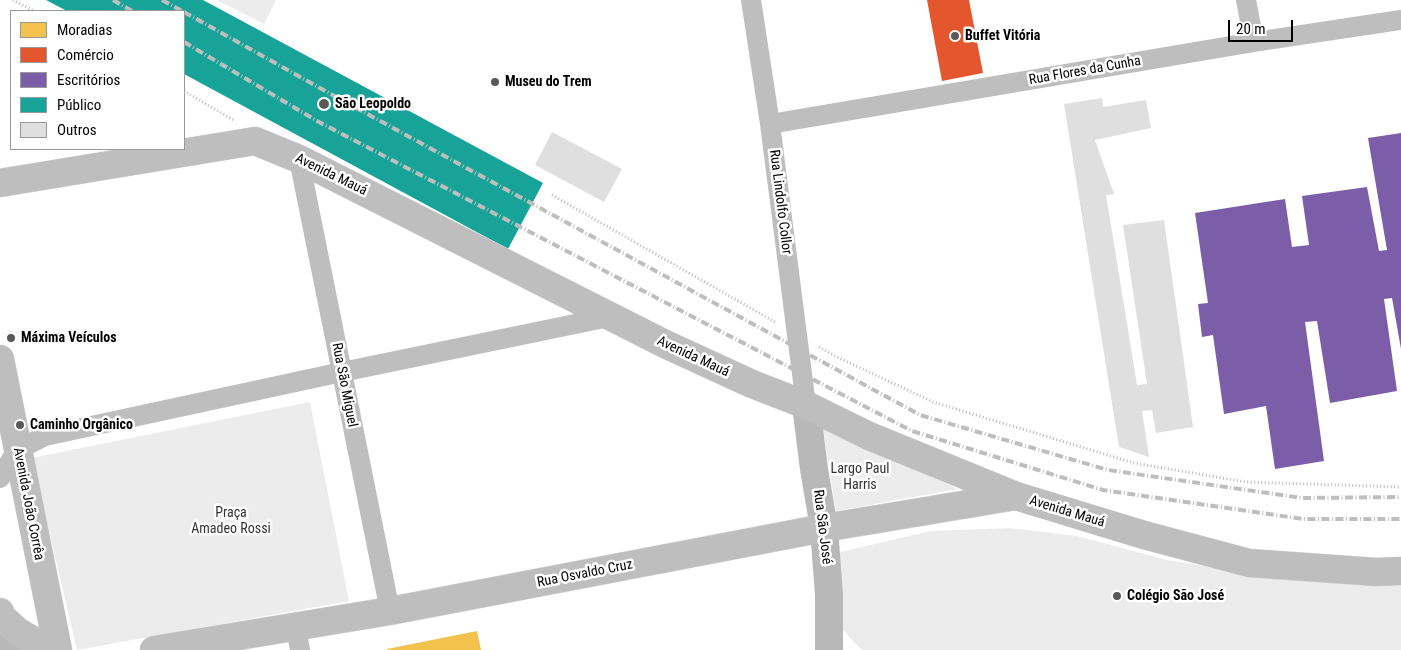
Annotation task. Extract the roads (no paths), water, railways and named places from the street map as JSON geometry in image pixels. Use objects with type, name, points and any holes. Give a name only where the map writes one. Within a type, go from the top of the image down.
[{"type":"main road","name":"Avenida Mauá","points":[[0,183],[255,141],[299,158],[610,317],[752,384],[806,405],[869,436],[1016,496],[1144,535],[1249,563],[1401,572]]},
{"type":"main road","name":"Avenida João Corrêa","points":[[0,359],[58,650]]},
{"type":"main road","name":"Rua Osvaldo Cruz","points":[[154,650],[298,638],[390,611],[824,528],[1016,496]]},
{"type":"main road","points":[[0,614],[16,631],[49,650]]},
{"type":"street","name":"Rua Lindolfo Collor","points":[[751,0],[770,124],[806,405]]},
{"type":"street","points":[[1246,0],[1254,42]]},
{"type":"street","name":"Rua Flores da Cunha","points":[[770,124],[1254,42],[1401,20]]},
{"type":"street","name":"Rua São Miguel","points":[[299,158],[390,611]]},
{"type":"street","points":[[0,478],[17,450],[45,436],[610,317]]},
{"type":"street","name":"Rua São José","points":[[806,405],[824,528],[829,595],[829,650]]},
{"type":"street","points":[[0,614],[8,650]]},
{"type":"railway","points":[[113,0],[130,10]]},
{"type":"railway","points":[[162,0],[180,10]]},
{"type":"railway","points":[[185,13],[920,415],[1108,470],[1302,498],[1401,497]]},
{"type":"railway","points":[[185,43],[317,121],[912,431],[1103,490],[1303,519],[1401,519]]},
{"type":"place","name":"Buffet Vitória","points":[[955,36]]},
{"type":"place","name":"Museu do Trem","points":[[495,82]]},
{"type":"place","name":"São Leopoldo","points":[[324,104]]},
{"type":"place","name":"Máxima Veículos","points":[[11,338]]},
{"type":"place","name":"Caminho Orgânico","points":[[20,425]]},
{"type":"place","name":"Colégio São José","points":[[1117,596]]},
{"type":"park label","name":"Largo Paul Harris","points":[[860,478]]},
{"type":"park label","name":"Praça Amadeo Rossi","points":[[231,522]]}]
